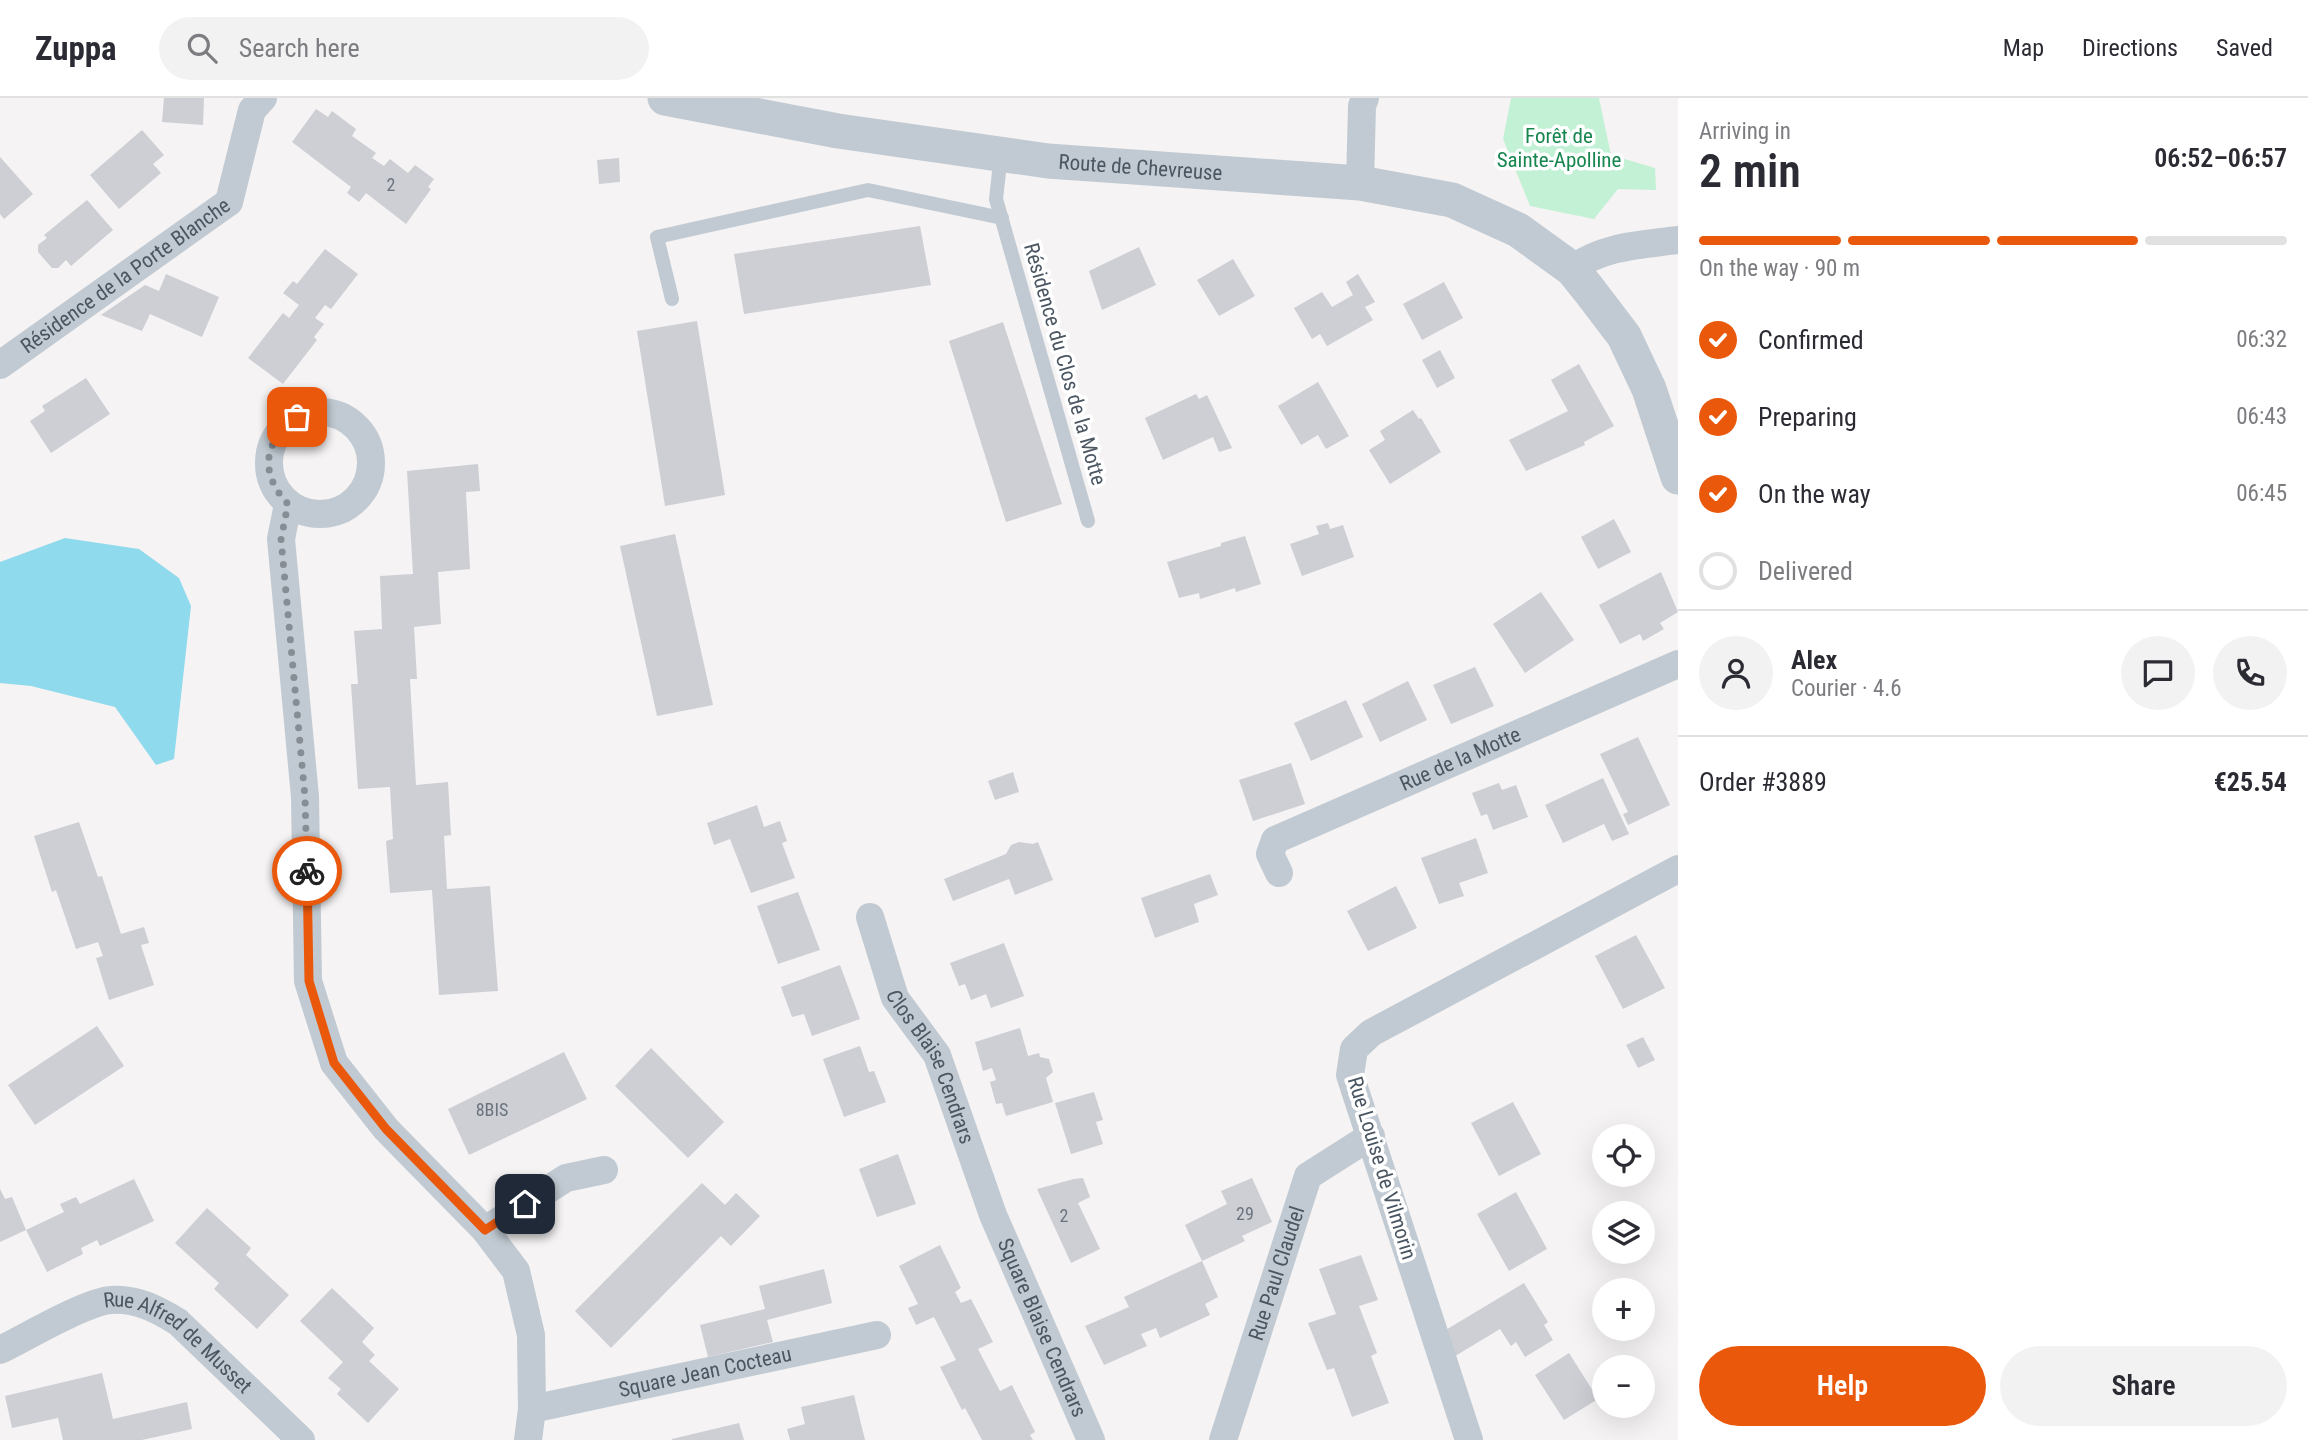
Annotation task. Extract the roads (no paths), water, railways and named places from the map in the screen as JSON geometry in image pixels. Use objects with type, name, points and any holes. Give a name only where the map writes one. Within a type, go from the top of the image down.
[{"type":"street","name":"Résidence de la Porte Blanche","points":[[0,365],[229,202],[252,110],[263,98]]},
{"type":"street","name":"Route de Chevreuse","points":[[665,98],[838,131],[1001,154],[1048,160],[1360,183],[1452,200],[1518,230],[1580,280],[1624,336],[1649,388],[1678,477]]},
{"type":"street","points":[[1360,183],[1362,106],[1365,98]]},
{"type":"street","points":[[1580,280],[1588,257],[1620,247],[1678,240]]},
{"type":"street","points":[[288,504],[281,539],[305,797],[309,981],[334,1063],[386,1129],[485,1230],[516,1271],[531,1335],[532,1409],[528,1440]]},
{"type":"street","name":"Rue de la Motte","points":[[1279,873],[1270,854],[1275,840],[1678,664]]},
{"type":"street","name":"Rue Louise de Vilmorin","points":[[1469,1440],[1350,1075],[1354,1049],[1371,1033],[1678,869]]},
{"type":"street","name":"Clos Blaise Cendrars","points":[[870,917],[895,998],[937,1055],[993,1215]]},
{"type":"street","name":"Rue Paul Claudel","points":[[1223,1440],[1308,1176],[1371,1136]]},
{"type":"street","points":[[485,1230],[566,1178],[604,1170]]},
{"type":"street","name":"Square Blaise Cendrars","points":[[993,1215],[1091,1440]]},
{"type":"street","name":"Rue Alfred de Musset","points":[[0,1350],[84,1308],[109,1300],[134,1301],[158,1309],[178,1322],[301,1440]]},
{"type":"street","name":"Square Jean Cocteau","points":[[532,1409],[877,1335]]},
{"type":"lane","name":"Résidence du Clos de la Motte","points":[[1001,154],[996,199],[1088,521]]},
{"type":"lane","points":[[672,299],[657,237],[868,190],[1002,218]]},
{"type":"water","points":[[65,538],[139,549],[179,578],[191,606],[174,759],[156,765],[115,707],[31,686],[0,683],[0,562]]},
{"type":"park label","name":"Forêt de Sainte-Apolline","points":[[1559,148]]}]
